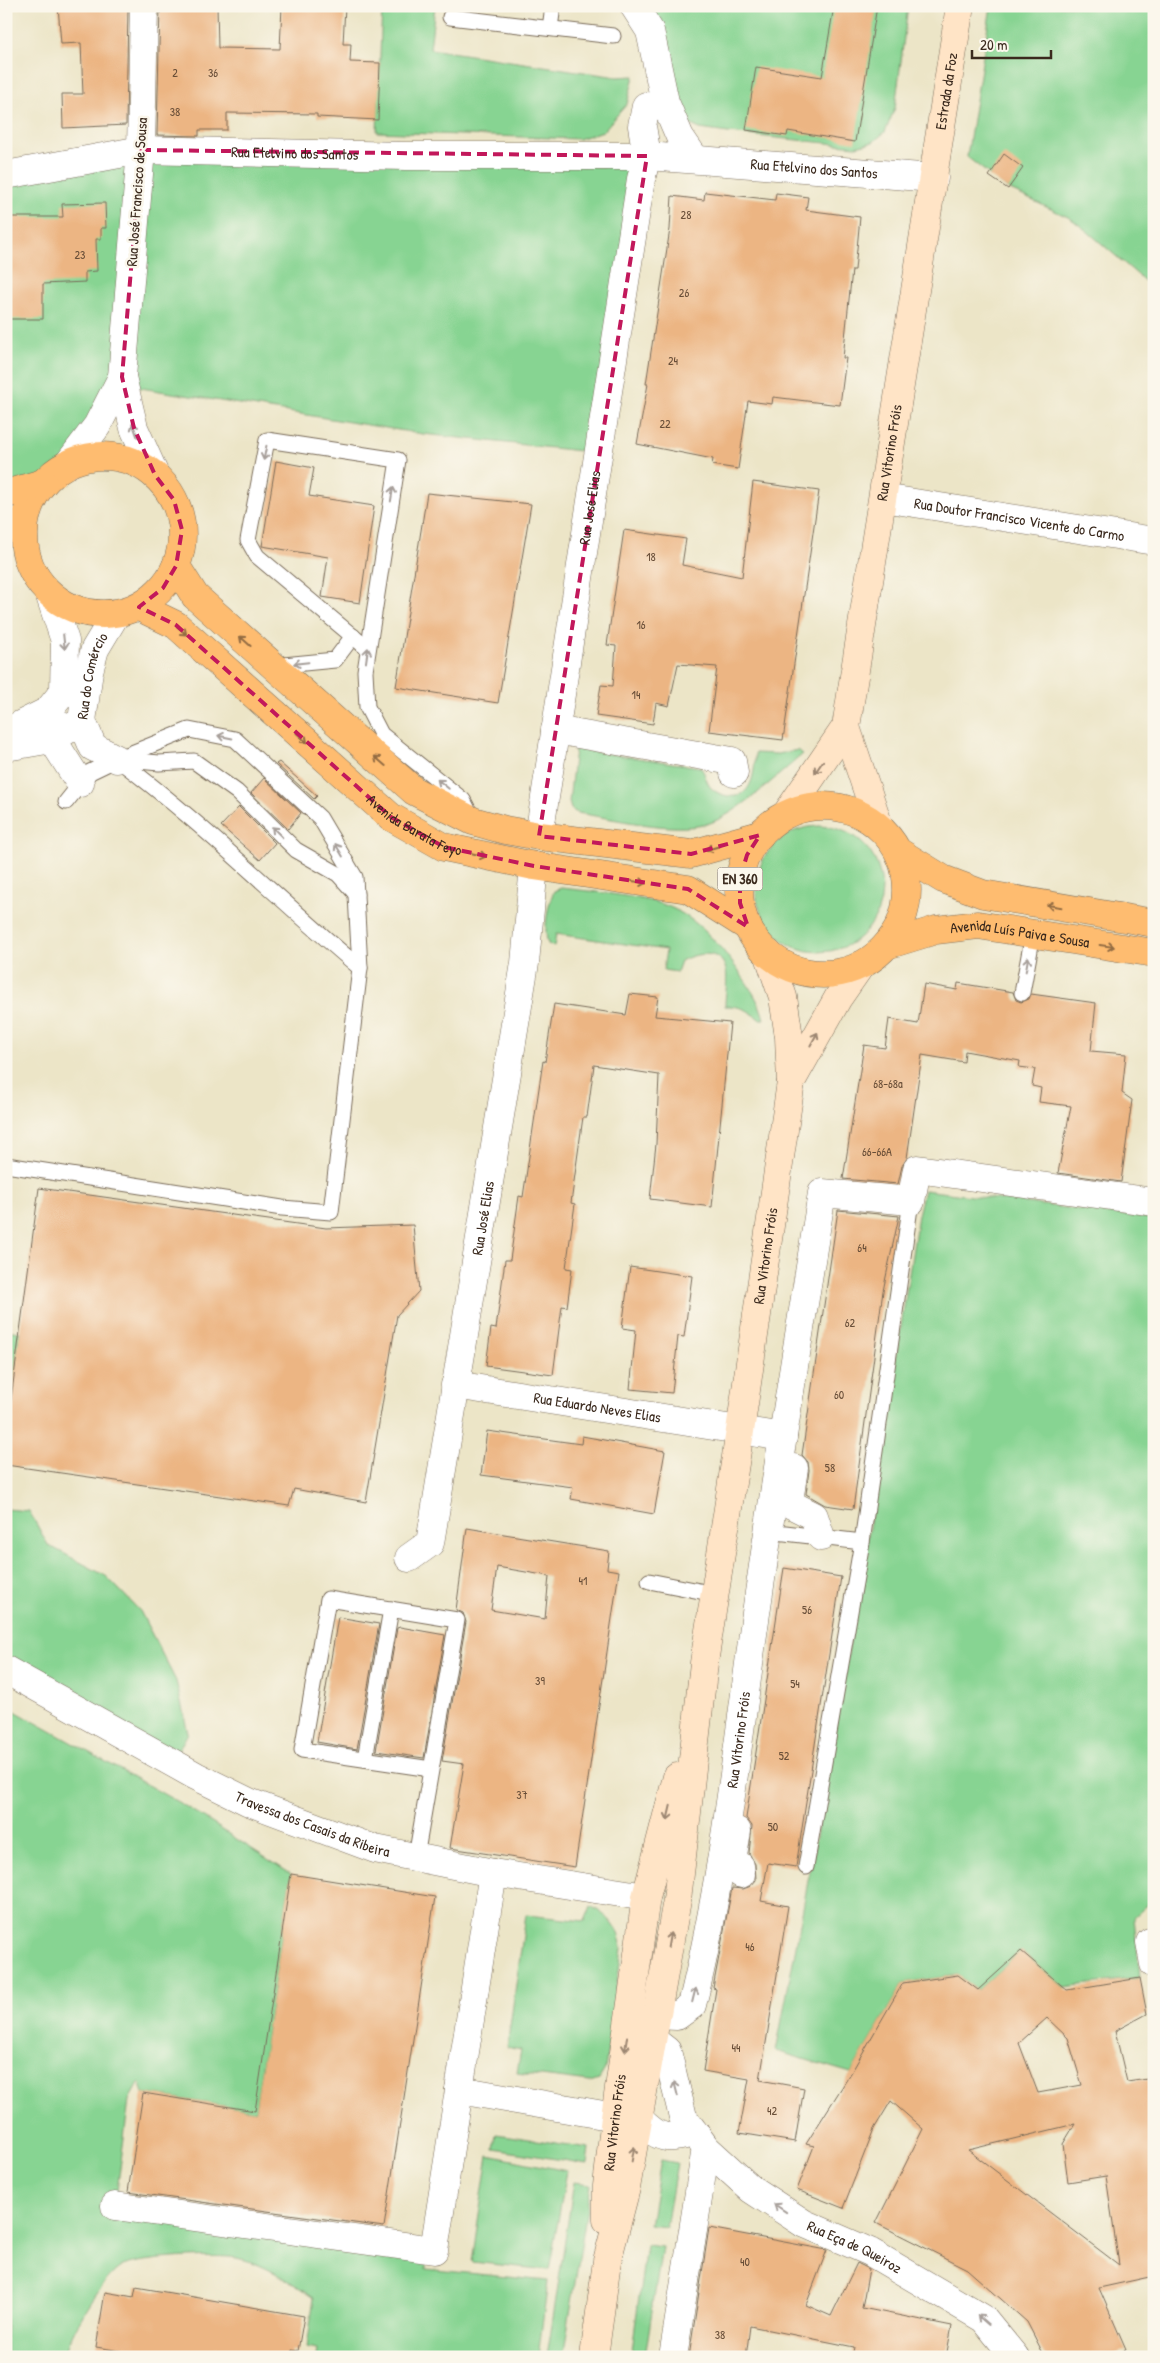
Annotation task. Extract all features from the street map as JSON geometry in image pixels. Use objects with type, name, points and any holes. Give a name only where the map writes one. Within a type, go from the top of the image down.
[{"type":"main road","name":"Estrada da Foz","points":[[934,178],[960,6]]},
{"type":"main road","name":"Rua Vitorino Fróis","points":[[786,813],[846,727],[934,178]]},
{"type":"main road","points":[[6,494],[43,483],[68,464],[90,457],[113,456],[135,462],[155,475],[166,486],[180,514],[182,548],[176,566],[163,588],[127,611],[93,615],[70,608],[50,596],[39,584],[31,570],[23,541],[27,510],[43,483]]},
{"type":"main road","points":[[6,558],[31,570]]},
{"type":"main road","name":"Avenida Barata Feyo","points":[[176,566],[195,596],[414,791],[473,821],[505,830],[539,836],[691,854],[760,835]]},
{"type":"main road","name":"Avenida Barata Feyo","points":[[127,611],[176,625],[391,818],[444,847],[534,866],[688,889],[748,927]]},
{"type":"main road","name":"Rua Vitorino Fróis","points":[[846,727],[879,826]]},
{"type":"main road","name":"EN 360","points":[[810,806],[834,806],[858,813],[879,826],[899,852],[906,876],[907,901],[900,924],[887,945],[861,965],[838,973],[813,973],[789,967],[768,954],[756,941],[748,927],[740,903],[740,878],[747,855],[760,835],[772,822],[786,813],[810,806]]},
{"type":"main road","name":"Avenida Luís Paiva e Sousa","points":[[899,852],[943,879],[983,894],[1154,923]]},
{"type":"main road","name":"Avenida Luís Paiva e Sousa","points":[[887,945],[936,930],[978,925],[1154,953]]},
{"type":"main road","name":"Rua Vitorino Fróis","points":[[594,2357],[607,2261],[607,2186],[655,2027],[677,1900],[704,1663],[791,1082],[789,1037],[783,997],[768,954]]},
{"type":"main road","name":"Rua Vitorino Fróis","points":[[791,1082],[838,998],[861,965]]},
{"type":"main road","name":"Rua Vitorino Fróis","points":[[627,2118],[646,1897],[665,1828],[704,1663]]},
{"type":"main road","points":[[646,1897],[677,1900]]},
{"type":"street","name":"Rua José Francisco de Sousa","points":[[144,6],[142,150],[122,377],[134,428],[155,475]]},
{"type":"street","points":[[585,156],[614,143],[656,104],[659,74],[650,31],[634,6]]},
{"type":"street","points":[[656,104],[695,159]]},
{"type":"street","name":"Rua José Elias","points":[[539,836],[644,168],[642,126],[656,104]]},
{"type":"street","name":"Rua Etelvino dos Santos","points":[[6,175],[142,150],[406,156],[585,156],[644,168],[695,159],[934,178]]},
{"type":"street","name":"Rua José Francisco de Sousa","points":[[68,464],[97,426],[122,377]]},
{"type":"street","name":"Rua Doutor Francisco Vicente do Carmo","points":[[883,498],[1154,541]]},
{"type":"street","name":"Rua do Comércio","points":[[6,732],[48,711],[64,691],[65,641],[50,596]]},
{"type":"street","name":"Rua do Comércio","points":[[6,747],[52,739],[82,722],[89,671],[95,649],[127,611]]},
{"type":"street","points":[[64,691],[52,739],[73,793]]},
{"type":"street","points":[[82,722],[93,746],[117,759]]},
{"type":"street","points":[[555,730],[732,761],[734,773]]},
{"type":"street","name":"Rua José Elias","points":[[409,1558],[430,1543],[526,963],[534,866]]},
{"type":"street","points":[[821,1537],[814,1516],[792,1505],[790,1496],[828,1205],[911,1201],[917,1169],[1154,1202]]},
{"type":"street","name":"Rua Vitorino Fróis","points":[[655,2027],[677,2016],[692,2005],[700,1974],[718,1880],[782,1437],[828,1205]]},
{"type":"street","name":"Rua Eduardo Neves Elias","points":[[455,1385],[740,1431]]},
{"type":"street","points":[[740,1431],[782,1437]]},
{"type":"street","points":[[737,1867],[776,1578]]},
{"type":"street","name":"Travessa dos Casais da Ribeira","points":[[6,1670],[196,1776],[250,1802],[375,1849],[493,1873],[646,1897]]},
{"type":"street","points":[[115,2206],[434,2250],[493,1873]]},
{"type":"street","points":[[655,2027],[667,2050],[695,2133],[673,2357]]},
{"type":"street","points":[[459,2090],[627,2118],[695,2133]]},
{"type":"street","name":"Rua Eça de Queiroz","points":[[695,2133],[751,2189],[803,2223],[870,2252],[984,2319],[1015,2357]]},
{"type":"lane","points":[[550,28],[552,6]]},
{"type":"lane","points":[[450,17],[613,36]]},
{"type":"lane","points":[[368,649],[257,556],[248,540],[267,440],[398,460],[365,671],[367,707],[380,734],[462,800],[473,821]]},
{"type":"lane","points":[[273,666],[335,660],[353,636]]},
{"type":"lane","points":[[6,1165],[282,1208],[331,1212],[360,968],[355,877],[320,818],[235,739],[189,730],[90,772],[73,793]]},
{"type":"lane","points":[[117,759],[159,764],[194,761],[237,792],[296,850],[338,874],[356,894]]},
{"type":"lane","points":[[117,759],[170,798],[306,922],[360,968]]},
{"type":"lane","points":[[1022,993],[1032,934]]},
{"type":"lane","points":[[806,1867],[862,1542],[911,1201]]},
{"type":"lane","points":[[768,1531],[862,1542]]},
{"type":"lane","points":[[649,1581],[715,1594]]},
{"type":"lane","points":[[416,1857],[457,1620],[328,1599],[302,1750],[431,1769]]},
{"type":"lane","points":[[365,1759],[390,1609]]},
{"type":"highlighted area","points":[[141,150],[647,156],[539,836],[691,854],[760,835],[747,855],[740,879],[740,903],[748,927],[688,889],[534,866],[444,847],[391,817],[176,625],[139,607],[163,588],[176,566],[182,530],[174,500],[155,475],[134,428],[122,377]]},
{"type":"green space","points":[[382,6],[435,6],[430,49],[617,77],[634,76],[627,104],[603,131],[579,139],[377,132]]},
{"type":"green space","points":[[643,6],[908,6],[895,108],[885,132],[873,142],[856,146],[700,129],[680,120]]},
{"type":"green space","points":[[991,6],[1154,6],[1154,293],[1146,282],[1070,218],[1008,189],[967,157]]},
{"type":"green space","points":[[141,150],[622,167],[641,179],[599,453],[423,434],[135,387],[68,464],[43,483],[6,494],[6,177]]},
{"type":"green space","points":[[575,749],[700,767],[711,788],[728,796],[736,796],[748,789],[753,775],[755,753],[778,754],[798,750],[803,754],[757,794],[719,819],[693,827],[677,827],[577,813],[571,809],[569,802]]},
{"type":"green space","points":[[819,826],[843,831],[863,845],[877,865],[882,889],[877,913],[863,933],[843,947],[819,952],[795,947],[775,933],[761,913],[756,889],[761,865],[775,845],[795,831]]},
{"type":"green space","points":[[561,888],[651,901],[683,914],[701,927],[730,960],[753,992],[764,1019],[759,1019],[744,1009],[725,1006],[726,970],[719,958],[713,955],[707,954],[687,958],[681,961],[677,972],[663,970],[666,950],[556,934],[554,947],[548,944],[546,924],[548,910],[554,891]]},
{"type":"green space","points":[[924,1190],[1154,1219],[1154,1899],[1134,1917],[1140,1978],[1064,1987],[1021,1951],[978,1990],[958,1975],[903,1983],[851,2073],[776,2051],[834,1738],[886,1425],[918,1215]]},
{"type":"green space","points":[[6,1330],[20,1332],[6,1437]]},
{"type":"green space","points":[[6,1509],[29,1511],[48,1545],[106,1576],[140,1611],[176,1681],[188,1733],[172,1762],[6,1670]]},
{"type":"green space","points":[[6,1706],[185,1806],[291,1874],[255,2111],[143,2093],[139,2082],[129,2100],[115,2206],[426,2260],[426,2269],[548,2281],[538,2357],[316,2357],[317,2349],[307,2347],[314,2297],[277,2274],[258,2265],[237,2258],[213,2256],[162,2259],[123,2266],[115,2271],[106,2281],[88,2307],[73,2335],[65,2357],[6,2357]]},
{"type":"green space","points":[[591,1906],[612,1923],[618,1933],[622,1948],[605,2069],[599,2079],[590,2082],[517,2073],[521,2050],[507,2047],[526,1915],[585,1921]]},
{"type":"green space","points":[[496,2134],[589,2148],[587,2164],[494,2149]]},
{"type":"green space","points":[[488,2155],[567,2171],[549,2270],[472,2262]]},
{"type":"green space","points":[[661,2160],[677,2163],[666,2227],[650,2225]]},
{"type":"green space","points":[[574,2182],[591,2184],[563,2357],[547,2357]]},
{"type":"green space","points":[[646,2245],[662,2247],[645,2357],[631,2357]]},
{"type":"building","points":[[58,6],[128,6],[126,125],[63,128],[62,94],[83,94],[81,43],[61,44]]},
{"type":"building","points":[[160,6],[217,6],[218,48],[280,49],[282,6],[345,6],[343,44],[351,44],[350,62],[380,63],[378,120],[317,117],[317,114],[227,113],[227,130],[199,130],[199,136],[157,135]]},
{"type":"building","points":[[834,6],[877,6],[855,142],[788,131],[787,136],[746,130],[756,67],[822,77]]},
{"type":"building","points":[[1004,154],[1023,168],[1008,189],[989,176]]},
{"type":"building","points":[[705,192],[775,200],[776,193],[808,197],[806,210],[860,217],[855,270],[852,270],[843,358],[846,358],[840,405],[773,397],[772,404],[748,401],[738,469],[712,465],[713,459],[637,444],[648,384],[646,384],[670,229],[672,196],[704,200]]},
{"type":"building","points":[[105,203],[106,228],[101,228],[101,239],[96,239],[97,271],[85,272],[85,282],[43,284],[43,319],[6,319],[6,217],[63,217],[62,204]]},
{"type":"building","points":[[276,461],[314,468],[309,496],[374,506],[360,603],[322,597],[328,557],[262,546]]},
{"type":"building","points":[[753,482],[819,491],[783,740],[709,731],[717,667],[678,664],[669,706],[656,703],[653,724],[596,716],[601,685],[613,686],[616,646],[607,645],[624,530],[686,539],[682,565],[742,577]]},
{"type":"building","points":[[427,493],[531,504],[498,703],[396,687]]},
{"type":"building","points":[[279,762],[317,796],[314,799],[276,764]]},
{"type":"building","points":[[264,778],[301,813],[288,829],[251,793]]},
{"type":"building","points":[[239,807],[275,843],[260,860],[221,826]]},
{"type":"building","points":[[958,983],[1013,992],[1016,1000],[1021,1002],[1029,999],[1031,994],[1096,1003],[1091,1051],[1126,1054],[1122,1093],[1132,1100],[1121,1182],[1058,1173],[1071,1106],[1039,1102],[1041,1088],[1032,1086],[1035,1069],[1019,1067],[1020,1061],[965,1051],[964,1062],[922,1055],[907,1158],[902,1166],[898,1184],[843,1179],[864,1045],[885,1048],[889,1019],[918,1024],[924,984],[957,990]]},
{"type":"building","points":[[630,994],[658,997],[655,1016],[730,1023],[712,1207],[650,1199],[656,1144],[659,1075],[594,1065],[587,1117],[583,1117],[571,1203],[575,1204],[566,1268],[572,1269],[567,1307],[562,1306],[553,1375],[486,1366],[491,1328],[496,1329],[505,1260],[510,1260],[519,1196],[523,1197],[543,1061],[545,1062],[554,1004],[626,1015]]},
{"type":"building","points":[[39,1188],[326,1228],[413,1225],[419,1291],[397,1315],[366,1502],[294,1489],[289,1506],[6,1465],[6,1437]]},
{"type":"building","points":[[838,1210],[899,1216],[883,1291],[853,1509],[825,1505],[806,1494],[809,1470],[808,1462],[802,1455]]},
{"type":"building","points":[[630,1267],[692,1276],[684,1337],[678,1336],[672,1393],[630,1389],[636,1330],[622,1328]]},
{"type":"building","points":[[487,1431],[581,1444],[582,1436],[665,1451],[654,1514],[571,1499],[573,1487],[481,1475]]},
{"type":"building","points":[[467,1528],[609,1551],[607,1569],[619,1571],[575,1867],[450,1848],[464,1764],[442,1761],[466,1622],[463,1613],[456,1610]],"holes":[[[497,1567],[549,1576],[545,1619],[491,1610]]]},
{"type":"building","points":[[784,1568],[841,1577],[796,1867],[768,1863],[761,1901],[788,1906],[760,2080],[804,2088],[795,2142],[739,2133],[749,2079],[703,2071],[716,1989],[713,1988],[732,1888],[743,1889],[751,1886],[756,1880],[755,1864],[749,1853],[752,1826],[746,1818]]},
{"type":"building","points":[[338,1617],[379,1624],[357,1749],[317,1742]]},
{"type":"building","points":[[397,1628],[445,1635],[424,1758],[376,1751]]},
{"type":"building","points":[[291,1874],[435,1897],[384,2227],[128,2192],[143,2093],[255,2111]]},
{"type":"building","points":[[1021,1951],[1067,1990],[1140,1978],[1147,2014],[1115,2031],[1127,2082],[1154,2078],[1154,2276],[1099,2288],[1126,2350],[1108,2357],[1045,2357],[1027,2322],[967,2269],[876,2223],[923,2129],[891,2101],[874,2129],[843,2208],[797,2190],[814,2146],[806,2144],[851,2073],[903,1983],[958,1975],[978,1990]],"holes":[[[1047,2018],[1068,2038],[1082,2085],[1038,2093],[1019,2043]],[[1075,2124],[1063,2144],[1068,2182],[1106,2176],[1119,2265],[968,2150]]]},
{"type":"building","points":[[709,2228],[827,2250],[806,2305],[831,2316],[857,2263],[869,2269],[862,2308],[952,2326],[946,2357],[852,2357],[854,2347],[750,2326],[746,2357],[689,2357]]},
{"type":"building","points":[[136,2287],[304,2316],[298,2351],[292,2350],[291,2357],[120,2357],[121,2351],[96,2347],[105,2292],[134,2297]]}]
